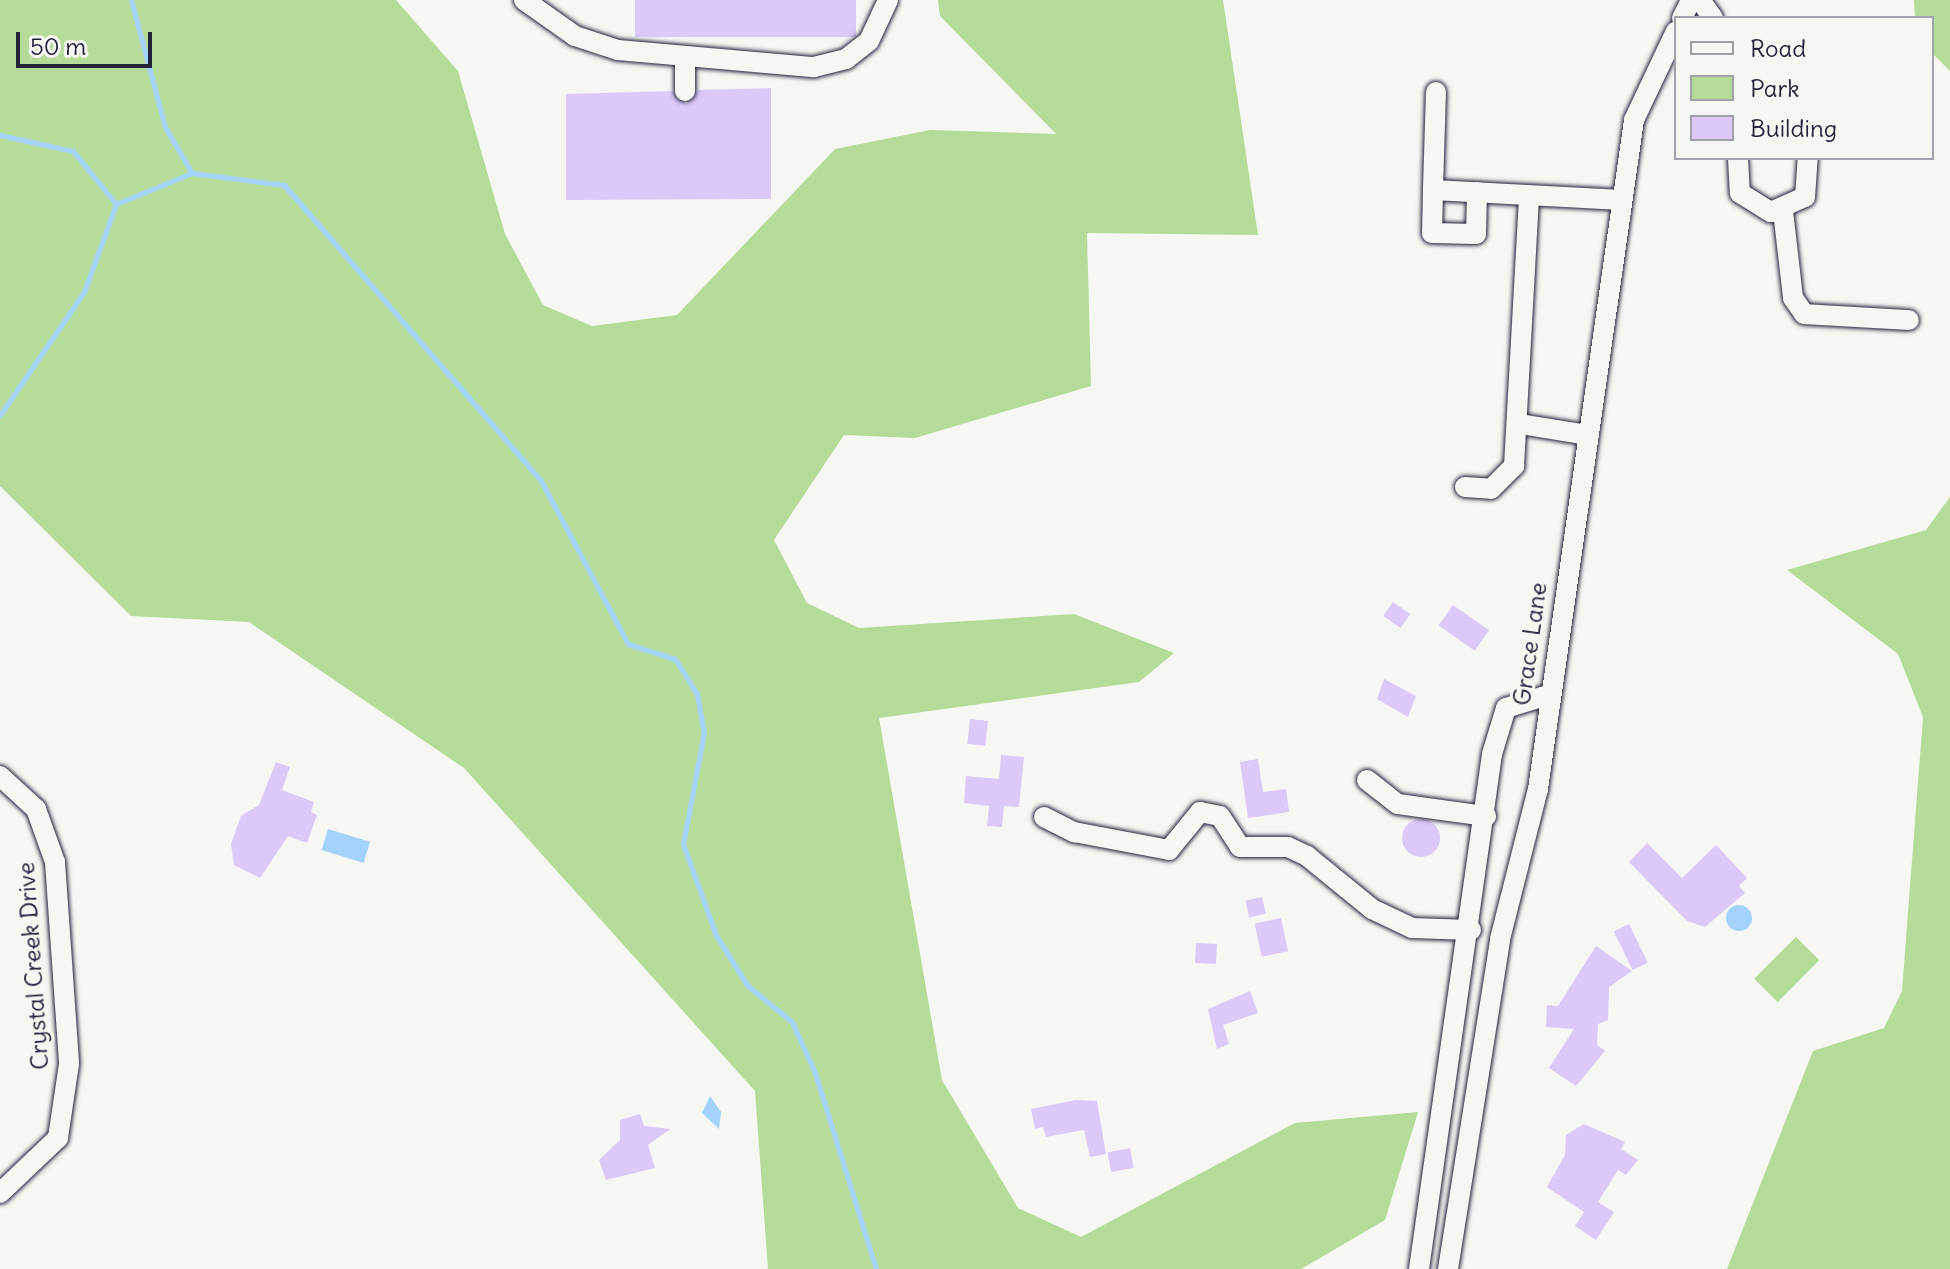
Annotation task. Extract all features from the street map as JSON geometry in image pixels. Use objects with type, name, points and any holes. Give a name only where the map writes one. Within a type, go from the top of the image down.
[{"type":"street","points":[[524,0],[575,36],[618,50],[814,67],[846,59],[869,41],[888,0]]},
{"type":"street","name":"Grace Lane","points":[[1448,1269],[1500,939],[1538,789],[1548,695],[1634,120],[1674,35]]},
{"type":"street","points":[[685,57],[685,91]]},
{"type":"street","points":[[1436,92],[1432,233],[1476,234],[1477,192]]},
{"type":"street","points":[[1738,160],[1735,181],[1748,203],[1783,211]]},
{"type":"street","points":[[1783,211],[1810,185],[1808,160]]},
{"type":"street","points":[[1433,190],[1622,200]]},
{"type":"street","points":[[1465,487],[1491,489],[1505,481],[1520,424],[1529,195]]},
{"type":"street","points":[[1783,211],[1793,298],[1804,314],[1909,320]]},
{"type":"street","points":[[1520,424],[1587,435]]},
{"type":"street","points":[[1419,1269],[1486,816],[1506,708],[1548,695]]},
{"type":"street","name":"Crystal Creek Drive","points":[[0,776],[36,809],[55,862],[69,1064],[58,1138],[0,1193]]},
{"type":"street","points":[[1367,780],[1398,804],[1486,816]]},
{"type":"street","points":[[1044,817],[1074,832],[1169,850],[1200,812],[1220,816],[1240,847],[1288,847],[1307,856],[1372,909],[1412,928],[1471,930]]},
{"type":"green space","points":[[0,0],[396,0],[458,71],[505,234],[543,305],[592,326],[677,315],[835,149],[930,130],[1056,134],[940,16],[938,0],[1223,0],[1258,235],[1087,233],[1091,386],[915,438],[844,435],[774,540],[807,603],[859,628],[1074,614],[1174,653],[1139,682],[879,718],[942,1080],[1018,1208],[1081,1237],[1295,1123],[1418,1112],[1385,1220],[1301,1269],[768,1269],[755,1091],[464,768],[249,622],[131,616],[0,486]]},
{"type":"green space","points":[[1914,0],[1950,0],[1950,71],[1934,55],[1934,16],[1915,16]]},
{"type":"green space","points":[[1950,497],[1950,1269],[1727,1269],[1813,1051],[1884,1028],[1902,991],[1923,717],[1898,654],[1787,570],[1926,530]]},
{"type":"green space","points":[[1796,937],[1819,960],[1778,1002],[1754,979]]},
{"type":"water","points":[[328,829],[370,842],[364,863],[322,850]]},
{"type":"water","points":[[1739,905],[1748,909],[1752,918],[1748,927],[1739,931],[1730,927],[1726,918],[1730,909]]},
{"type":"water","points":[[710,1096],[721,1112],[719,1129],[702,1113]]},
{"type":"building","points":[[635,0],[856,0],[856,37],[635,37]]},
{"type":"building","points":[[771,88],[771,199],[566,200],[566,94],[672,91],[686,104],[698,90]]},
{"type":"building","points":[[1393,602],[1410,614],[1400,628],[1383,616]]},
{"type":"building","points":[[1453,605],[1489,630],[1475,651],[1439,625]]},
{"type":"building","points":[[1384,679],[1416,696],[1408,717],[1377,699]]},
{"type":"building","points":[[970,719],[988,721],[985,746],[967,744]]},
{"type":"building","points":[[1001,755],[1024,757],[1019,807],[1004,806],[1002,827],[987,826],[989,806],[964,803],[966,776],[999,779]]},
{"type":"building","points":[[1258,759],[1263,792],[1286,789],[1289,812],[1248,818],[1240,762]]},
{"type":"building","points":[[276,762],[290,767],[282,790],[314,802],[311,812],[317,815],[307,843],[288,836],[260,878],[234,865],[231,844],[241,816],[259,805]]},
{"type":"building","points":[[1421,819],[1435,824],[1440,838],[1435,852],[1421,857],[1407,852],[1402,838],[1407,824]]},
{"type":"building","points":[[1647,843],[1682,878],[1716,845],[1747,878],[1739,886],[1745,893],[1705,927],[1687,921],[1629,862]]},
{"type":"building","points":[[1262,897],[1266,914],[1249,917],[1245,901]]},
{"type":"building","points":[[1281,918],[1288,951],[1262,957],[1255,924]]},
{"type":"building","points":[[1629,924],[1648,963],[1633,970],[1614,931]]},
{"type":"building","points":[[1196,943],[1217,944],[1216,964],[1195,963]]},
{"type":"building","points":[[1596,946],[1632,971],[1609,987],[1608,1020],[1598,1024],[1597,1045],[1605,1051],[1576,1086],[1549,1068],[1574,1029],[1546,1027],[1547,1005],[1558,1006]]},
{"type":"building","points":[[1250,991],[1258,1013],[1223,1025],[1229,1044],[1217,1049],[1208,1009]]},
{"type":"building","points":[[1076,1100],[1097,1101],[1106,1154],[1090,1157],[1084,1130],[1046,1137],[1043,1127],[1035,1129],[1031,1109]]},
{"type":"building","points":[[640,1114],[644,1126],[670,1129],[648,1145],[655,1168],[606,1180],[599,1160],[620,1140],[620,1120]]},
{"type":"building","points":[[1584,1124],[1625,1142],[1621,1149],[1638,1160],[1626,1175],[1618,1170],[1598,1202],[1614,1212],[1596,1240],[1575,1226],[1584,1212],[1547,1187],[1565,1155],[1566,1135]]},
{"type":"building","points":[[1130,1148],[1134,1168],[1111,1172],[1107,1152]]},
{"type":"waterway","points":[[131,0],[165,127],[192,173],[284,185],[540,479],[628,644],[675,659],[697,694],[704,732],[683,844],[716,935],[747,985],[792,1022],[815,1073],[876,1269]]},
{"type":"waterway","points":[[0,135],[73,151],[116,204]]},
{"type":"waterway","points":[[0,415],[84,292],[116,204],[192,173]]}]
